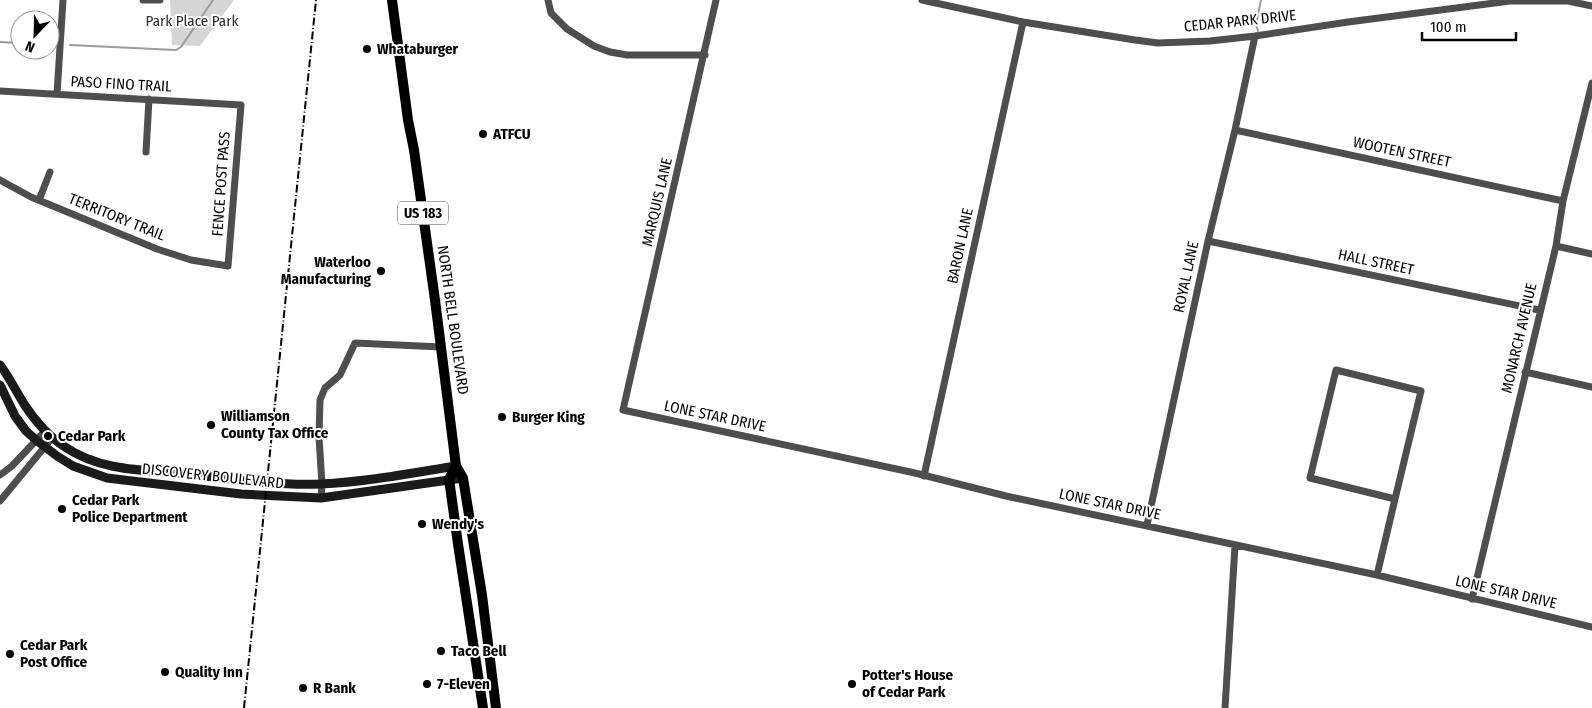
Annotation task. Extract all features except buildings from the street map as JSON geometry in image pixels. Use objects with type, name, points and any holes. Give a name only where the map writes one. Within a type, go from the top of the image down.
[{"type":"main road","name":"NORTH BELL BOULEVARD","points":[[392,0],[456,466],[462,478],[482,594],[497,707]]},
{"type":"main road","points":[[456,466],[450,479],[483,708]]},
{"type":"main road","points":[[478,708],[482,697]]},
{"type":"street","points":[[57,94],[63,0]]},
{"type":"street","points":[[142,0],[160,1]]},
{"type":"street","points":[[548,0],[551,13],[567,29],[594,46],[610,52],[627,55],[705,56]]},
{"type":"street","name":"MARQUIS LANE","points":[[623,410],[705,56],[716,0]]},
{"type":"street","name":"CEDAR PARK DRIVE","points":[[922,0],[1023,22],[1158,43],[1210,41],[1255,36],[1356,20],[1510,1],[1568,1],[1592,6]]},
{"type":"street","name":"BARON LANE","points":[[924,476],[1023,22]]},
{"type":"street","name":"ROYAL LANE","points":[[1147,525],[1208,241],[1236,130],[1255,36]]},
{"type":"street","name":"MONARCH AVENUE","points":[[1472,599],[1539,310],[1556,246],[1563,202],[1592,83]]},
{"type":"street","name":"PASO FINO TRAIL","points":[[0,91],[241,105]]},
{"type":"street","points":[[146,152],[149,100]]},
{"type":"street","name":"FENCE POST PASS","points":[[228,266],[241,105]]},
{"type":"street","name":"WOOTEN STREET","points":[[1236,130],[1563,202]]},
{"type":"street","points":[[39,200],[50,172]]},
{"type":"street","name":"TERRITORY TRAIL","points":[[0,180],[39,200],[157,249],[191,260],[228,266]]},
{"type":"street","name":"HALL STREET","points":[[1208,241],[1539,310]]},
{"type":"street","points":[[1556,246],[1592,254]]},
{"type":"street","points":[[321,498],[320,400],[325,388],[340,375],[355,343],[441,347]]},
{"type":"street","name":"DISCOVERY BOULEVARD","points":[[0,365],[23,403],[49,435],[80,456],[112,467],[267,482],[322,484],[456,466]]},
{"type":"street","points":[[1377,575],[1396,499],[1421,391],[1336,370],[1310,478],[1396,499]]},
{"type":"street","points":[[1525,372],[1592,387]]},
{"type":"street","name":"DISCOVERY BOULEVARD","points":[[0,385],[15,416],[44,448],[73,466],[107,478],[241,494],[321,498],[462,478]]},
{"type":"street","name":"LONE STAR DRIVE","points":[[623,410],[924,476],[1006,496],[1377,575],[1592,627]]},
{"type":"street","points":[[0,475],[12,466],[36,440],[49,435]]},
{"type":"street","points":[[0,501],[44,448],[49,435]]},
{"type":"street","points":[[1225,708],[1235,546]]},
{"type":"green space","name":"Park Place Park","points":[[170,0],[234,0],[200,46],[172,45]]},
{"type":"waterway","points":[[70,45],[176,50],[181,47],[213,0]]},
{"type":"waterway","points":[[1258,31],[1256,24],[1261,0]]},
{"type":"waterway","points":[[0,42],[10,42]]},
{"type":"railway","points":[[244,708],[316,0]]},
{"type":"place","name":"Whataburger","points":[[367,49]]},
{"type":"place","name":"ATFCU","points":[[483,134]]},
{"type":"place","name":"Waterloo Manufacturing","points":[[381,271]]},
{"type":"place","name":"Burger King","points":[[502,417]]},
{"type":"place","name":"Williamson County Tax Office","points":[[211,425]]},
{"type":"place","name":"Cedar Park","points":[[48,436]]},
{"type":"place","name":"Cedar Park Police Department","points":[[62,509]]},
{"type":"place","name":"Wendy's","points":[[422,524]]},
{"type":"place","name":"Taco Bell","points":[[441,651]]},
{"type":"place","name":"Cedar Park Post Office","points":[[10,654]]},
{"type":"place","name":"Quality Inn","points":[[165,672]]},
{"type":"place","name":"7-Eleven","points":[[427,684]]},
{"type":"place","name":"Potter's House of Cedar Park","points":[[852,684]]},
{"type":"place","name":"R Bank","points":[[303,688]]}]
